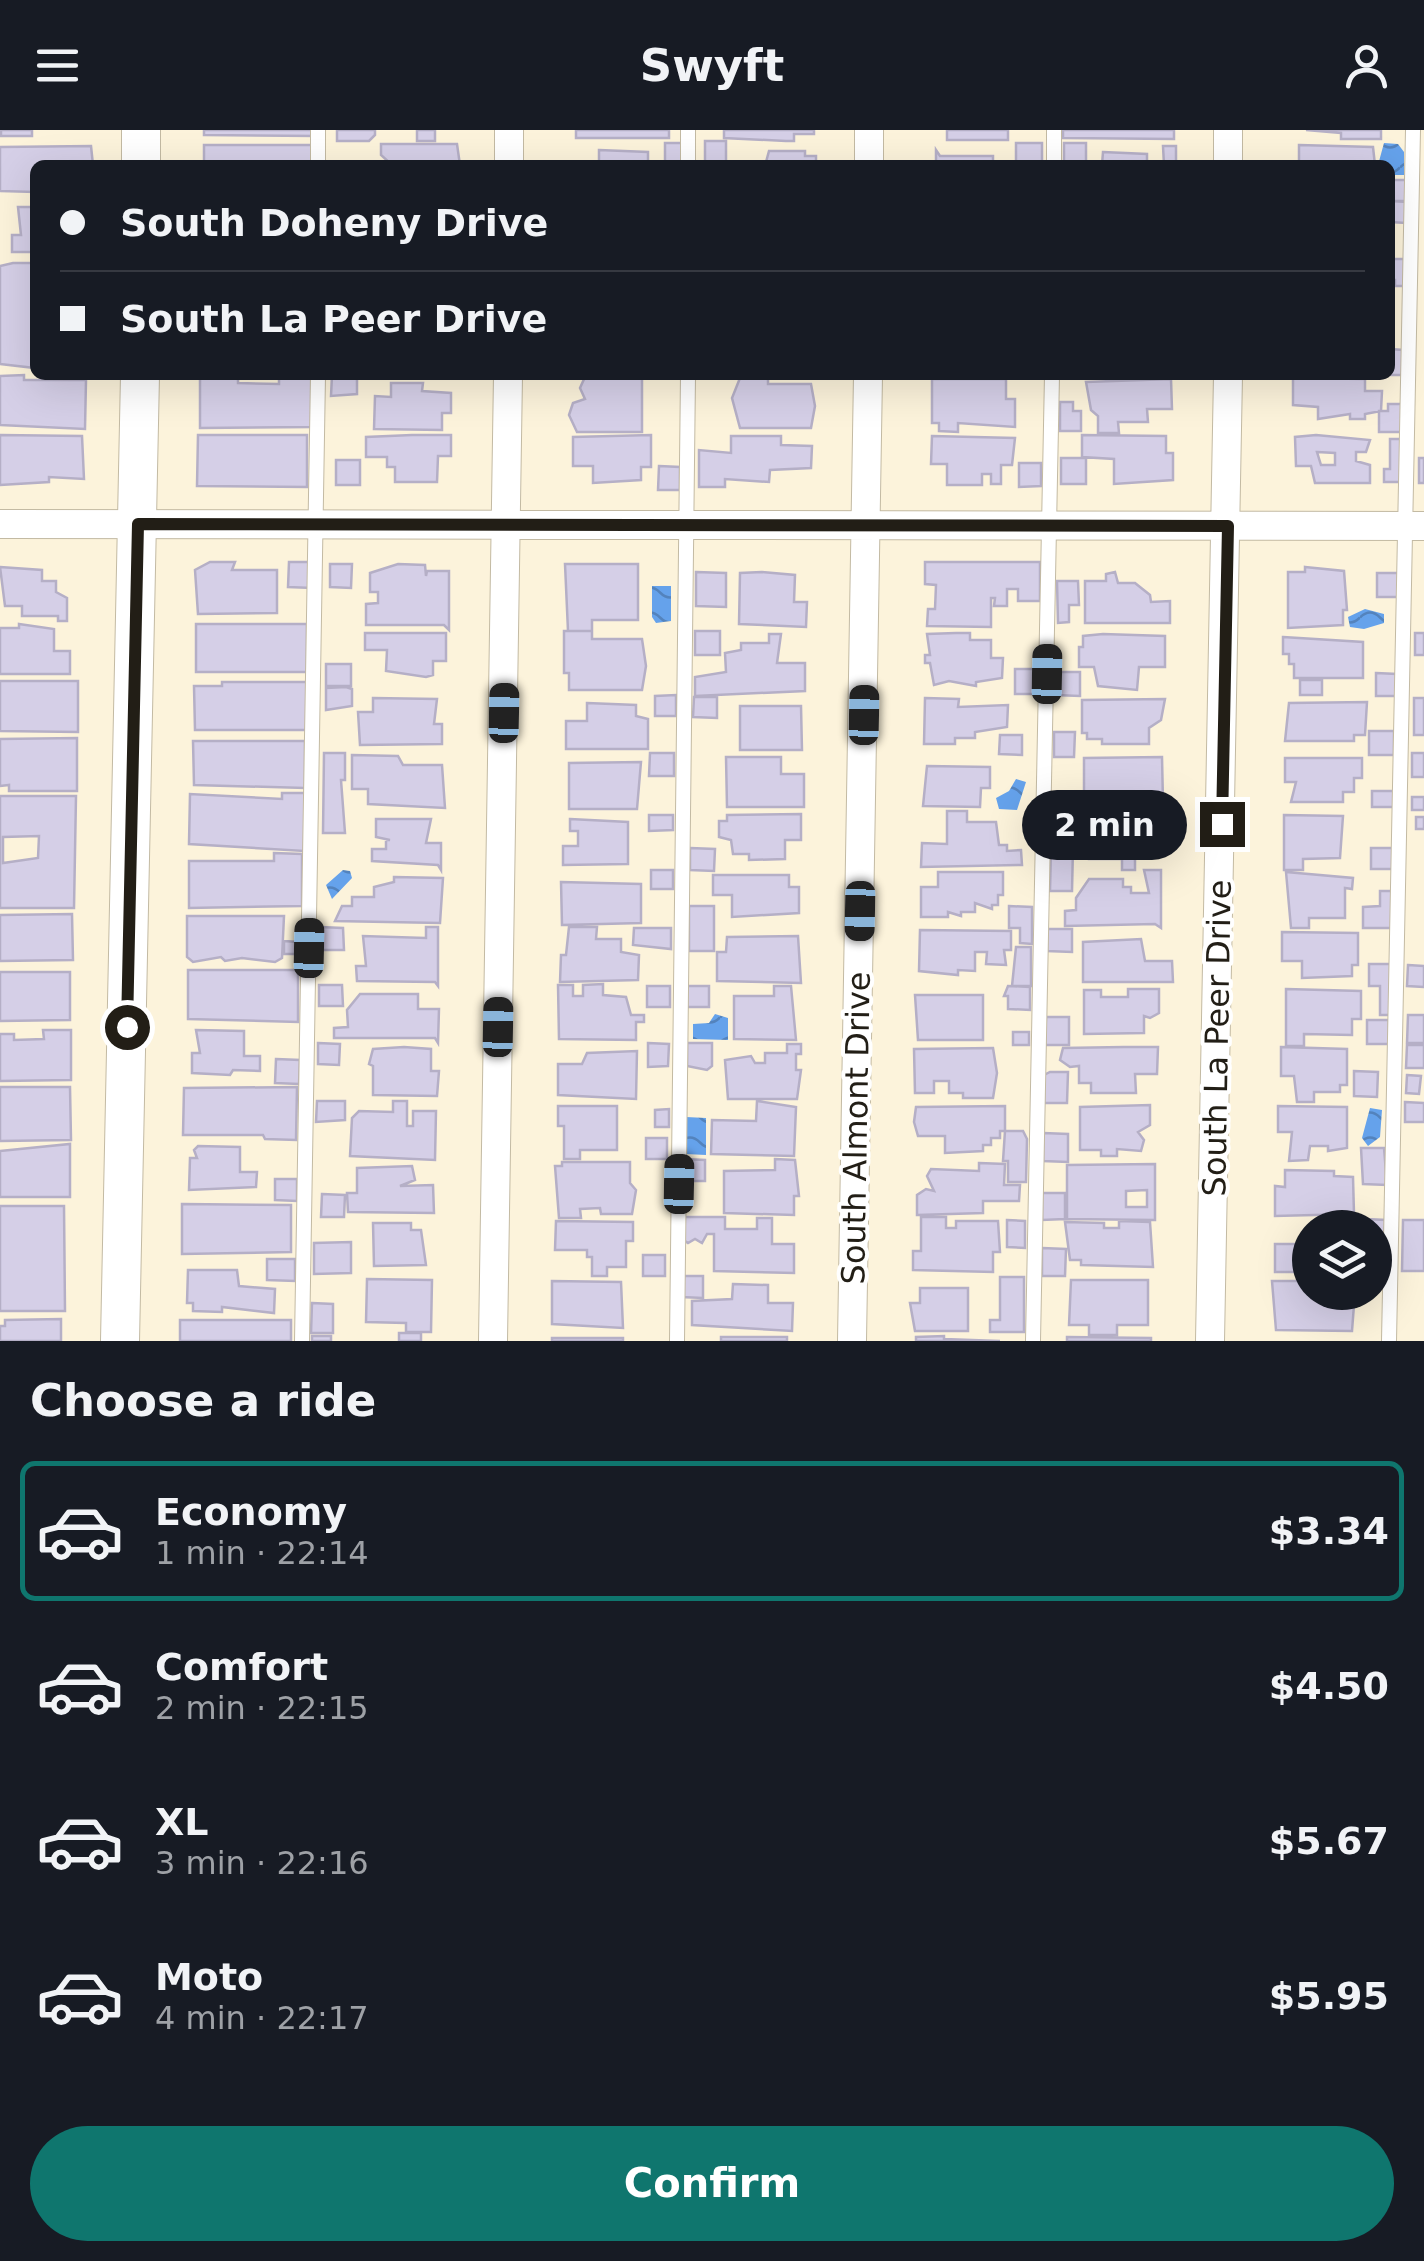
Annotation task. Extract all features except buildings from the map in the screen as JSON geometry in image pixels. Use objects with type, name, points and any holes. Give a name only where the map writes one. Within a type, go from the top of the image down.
[{"type":"street","points":[[141,130],[141,160]]},
{"type":"street","points":[[509,130],[509,160]]},
{"type":"street","points":[[868,130],[868,160]]},
{"type":"street","points":[[1228,130],[1228,160]]},
{"type":"street","points":[[120,1341],[140,380]]},
{"type":"street","points":[[493,1341],[508,380]]},
{"type":"street","name":"South Almont Drive","points":[[852,1341],[868,380]]},
{"type":"street","name":"South La Peer Drive","points":[[1210,1341],[1228,380]]},
{"type":"street","points":[[0,524],[1416,526]]},
{"type":"lane","points":[[318,130],[318,160]]},
{"type":"lane","points":[[688,130],[688,160]]},
{"type":"lane","points":[[1054,130],[1054,160]]},
{"type":"lane","points":[[1388,1341],[1416,526],[1413,130]]},
{"type":"lane","points":[[302,1341],[318,380]]},
{"type":"lane","points":[[677,1341],[688,380]]},
{"type":"lane","points":[[1033,1341],[1052,380]]},
{"type":"water","points":[[1384,143],[1398,144],[1404,152],[1404,175],[1395,175],[1395,160],[1379,160]]},
{"type":"water","points":[[652,586],[671,586],[671,621],[656,623],[652,617]]},
{"type":"water","points":[[1365,609],[1384,614],[1384,623],[1364,629],[1350,627],[1348,617]]},
{"type":"water","points":[[1016,779],[1026,782],[1017,810],[999,809],[996,798],[1009,791]]},
{"type":"water","points":[[343,870],[350,871],[352,878],[332,899],[326,885]]},
{"type":"water","points":[[715,1014],[728,1018],[728,1040],[693,1039],[693,1024],[709,1023]]},
{"type":"water","points":[[1370,1108],[1382,1110],[1380,1137],[1368,1146],[1362,1138]]},
{"type":"water","points":[[686,1117],[706,1118],[706,1155],[685,1154]]},
{"type":"route","points":[[127,1027],[138,524],[1228,526],[1222,824]]}]
